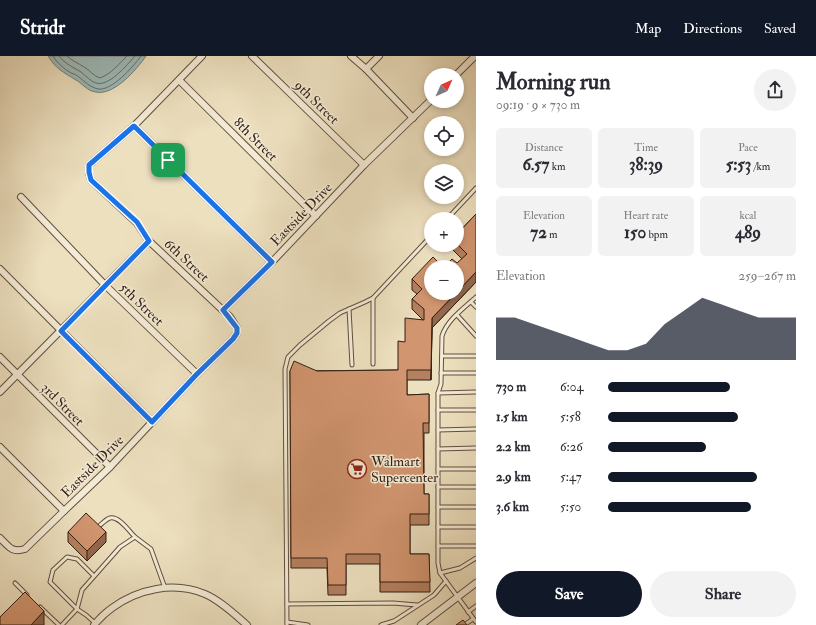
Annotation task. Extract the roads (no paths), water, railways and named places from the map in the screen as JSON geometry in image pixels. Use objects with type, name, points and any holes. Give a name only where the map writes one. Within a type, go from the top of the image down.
[{"type":"street","points":[[202,56],[134,126],[272,262]]},
{"type":"street","name":"9th Street","points":[[252,56],[364,165]]},
{"type":"street","points":[[351,56],[366,69],[413,118]]},
{"type":"street","points":[[366,69],[379,56]]},
{"type":"street","points":[[463,68],[475,56]]},
{"type":"street","name":"8th Street","points":[[179,80],[316,216]]},
{"type":"street","name":"Eastside Drive","points":[[0,538],[12,550],[19,551],[25,549],[110,467],[197,374],[233,339],[237,333],[237,328],[223,310],[272,262],[364,165],[424,107]]},
{"type":"street","name":"6th Street","points":[[134,126],[89,165],[91,180],[137,222],[149,241],[223,310]]},
{"type":"street","name":"5th Street","points":[[21,197],[105,285],[197,374]]},
{"type":"street","points":[[0,392],[149,241]]},
{"type":"street","points":[[0,269],[152,422]]},
{"type":"street","name":"3rd Street","points":[[0,357],[110,467]]},
{"type":"street","points":[[0,447],[64,511]]},
{"type":"street","points":[[421,625],[476,583]]},
{"type":"street","points":[[94,624],[112,608],[141,592],[156,589],[177,588],[206,595],[226,607],[247,625]]},
{"type":"lane","points":[[454,212],[476,188]]},
{"type":"lane","points":[[308,625],[287,623],[285,369],[288,357],[300,344],[340,313],[372,298],[424,243]]},
{"type":"lane","points":[[476,297],[449,322],[444,329],[442,336],[441,373],[438,393],[438,563],[440,573],[476,622]]},
{"type":"lane","points":[[372,298],[373,364]]},
{"type":"lane","points":[[471,302],[476,307]]},
{"type":"lane","points":[[349,309],[352,365]]},
{"type":"lane","points":[[457,315],[476,336]]},
{"type":"lane","points":[[442,356],[476,356]]},
{"type":"lane","points":[[441,373],[476,373]]},
{"type":"lane","points":[[438,393],[476,392]]},
{"type":"lane","points":[[438,410],[476,410]]},
{"type":"lane","points":[[438,430],[476,429]]},
{"type":"lane","points":[[438,449],[476,448]]},
{"type":"lane","points":[[438,469],[476,469]]},
{"type":"lane","points":[[438,488],[476,487]]},
{"type":"lane","points":[[438,507],[476,507]]},
{"type":"lane","points":[[99,526],[108,519],[114,518],[119,520],[135,537],[151,548],[166,588]]},
{"type":"lane","points":[[438,527],[476,527]]},
{"type":"lane","points":[[38,605],[60,625],[77,609],[82,590],[120,547],[135,537]]},
{"type":"lane","points":[[438,546],[476,546]]},
{"type":"lane","points":[[94,576],[77,559],[67,557],[53,570],[50,582],[94,624]]},
{"type":"lane","points":[[440,573],[460,568],[476,558]]},
{"type":"lane","points":[[380,625],[394,621],[434,595],[446,581]]},
{"type":"lane","points":[[15,583],[28,595],[22,601]]},
{"type":"lane","points":[[287,604],[393,603],[417,605]]},
{"type":"lane","points":[[468,612],[476,606]]},
{"type":"lane","points":[[464,625],[473,618]]},
{"type":"water","points":[[48,56],[146,56],[137,68],[117,86],[103,92],[96,92],[88,89],[60,70]]},
{"type":"place","name":"Walmart Supercenter","points":[[357,469]]}]
